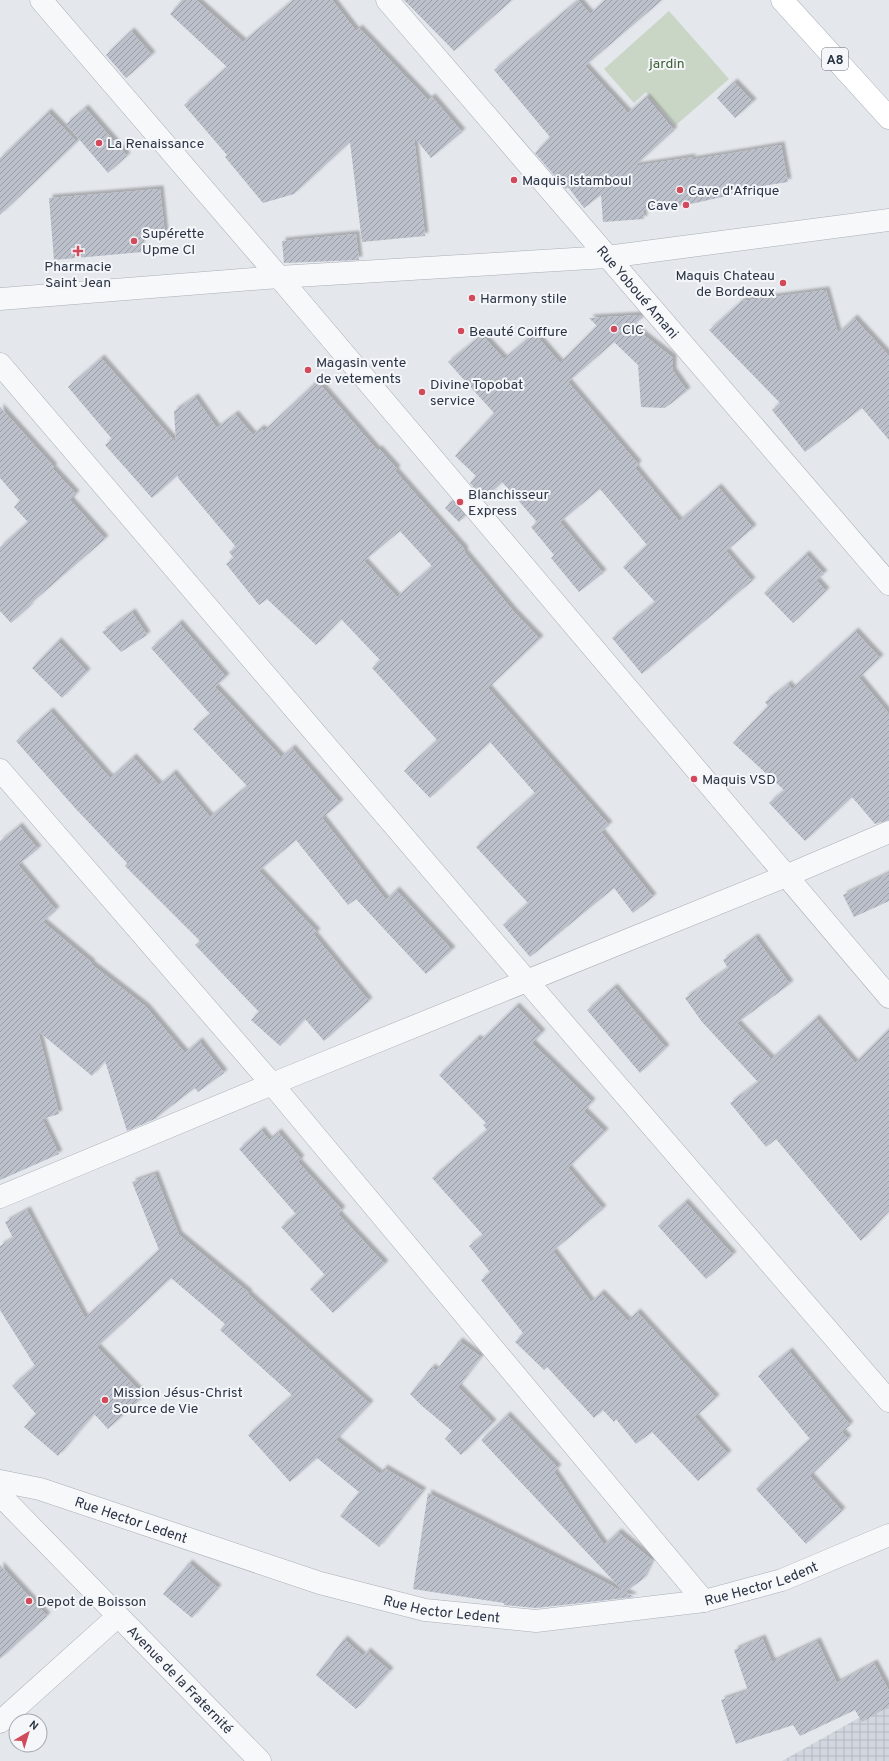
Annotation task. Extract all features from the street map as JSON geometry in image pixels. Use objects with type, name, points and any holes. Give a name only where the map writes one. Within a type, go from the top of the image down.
[{"type":"main road","name":"A8","points":[[791,3],[889,118]]},
{"type":"street","points":[[41,0],[279,277],[889,997]]},
{"type":"street","name":"Rue Yoboué Amani","points":[[388,0],[889,584]]},
{"type":"street","points":[[0,299],[279,277],[607,257],[889,220]]},
{"type":"street","points":[[0,364],[527,981],[889,1401]]},
{"type":"street","points":[[0,770],[272,1084],[704,1601]]},
{"type":"street","points":[[0,1197],[272,1084],[786,876],[889,832]]},
{"type":"street","name":"Rue Hector Ledent","points":[[0,1481],[40,1489],[320,1583],[425,1610],[536,1621],[704,1601],[782,1580],[889,1535]]},
{"type":"street","name":"Avenue de la Fraternité","points":[[0,1495],[260,1761]]},
{"type":"street","points":[[0,1722],[118,1616]]},
{"type":"shaded area","points":[[889,1701],[889,1761],[782,1761]]},
{"type":"green space","name":"jardin","points":[[669,11],[729,79],[676,125],[646,92],[634,103],[604,69]]},
{"type":"building","points":[[182,0],[196,0],[243,42],[293,0],[332,0],[356,31],[359,28],[428,100],[432,97],[462,132],[431,158],[414,137],[425,236],[362,242],[350,142],[294,194],[263,203],[225,157],[227,155],[184,105],[227,67],[170,14]]},
{"type":"building","points":[[404,0],[512,0],[454,51]]},
{"type":"building","points":[[578,0],[590,14],[605,0],[662,0],[585,66],[628,113],[646,97],[674,130],[635,166],[693,157],[690,160],[781,145],[788,182],[730,191],[731,195],[686,205],[643,210],[644,219],[603,222],[601,195],[584,208],[568,187],[566,189],[535,153],[550,137],[494,70]]},
{"type":"building","points":[[131,31],[152,55],[126,78],[106,55]]},
{"type":"building","points":[[734,82],[753,102],[735,118],[717,98]]},
{"type":"building","points":[[85,108],[127,156],[108,173],[66,124]]},
{"type":"building","points":[[48,112],[77,142],[0,215],[0,158]]},
{"type":"building","points":[[160,189],[165,234],[140,242],[142,252],[54,260],[49,198]]},
{"type":"building","points":[[356,234],[359,260],[284,263],[282,241]]},
{"type":"building","points":[[826,290],[838,333],[854,318],[889,356],[889,440],[862,408],[805,452],[772,410],[780,403],[709,330],[742,301]]},
{"type":"building","points":[[641,315],[643,317],[632,326],[673,358],[673,371],[687,391],[665,408],[641,407],[638,365],[614,342],[568,382],[638,464],[635,468],[679,521],[718,487],[753,528],[726,551],[752,581],[642,674],[612,638],[655,602],[623,567],[647,545],[600,489],[560,522],[603,573],[579,592],[551,558],[554,555],[531,527],[537,522],[502,482],[484,499],[470,483],[476,476],[455,456],[494,413],[448,362],[482,335],[504,359],[534,333],[560,363],[597,326],[589,318]]},
{"type":"building","points":[[101,358],[176,443],[174,411],[195,397],[217,428],[235,414],[253,435],[261,428],[264,431],[317,381],[377,450],[379,449],[397,469],[395,471],[465,550],[464,552],[513,611],[540,639],[488,688],[609,825],[601,832],[653,897],[633,913],[614,888],[530,957],[503,925],[528,903],[476,847],[535,793],[490,742],[430,798],[404,771],[437,740],[372,668],[380,660],[341,619],[316,645],[267,599],[259,605],[226,564],[234,558],[229,552],[236,547],[178,478],[178,475],[152,498],[105,445],[112,439],[68,387]],"holes":[[[400,531],[432,566],[397,597],[364,561]]]},
{"type":"building","points":[[0,407],[76,494],[70,500],[105,539],[29,605],[30,606],[11,623],[0,611],[0,547],[28,522],[14,507],[20,501],[0,478]]},
{"type":"building","points":[[452,501],[465,516],[459,522],[445,508]]},
{"type":"building","points":[[806,554],[824,574],[816,580],[826,591],[793,623],[764,593]]},
{"type":"building","points":[[132,612],[147,635],[121,652],[102,632]]},
{"type":"building","points":[[179,623],[226,677],[215,687],[281,757],[292,748],[340,803],[322,818],[386,900],[396,890],[452,950],[426,974],[356,899],[348,905],[296,840],[259,871],[317,932],[314,935],[369,1001],[324,1041],[305,1019],[280,1046],[251,1020],[259,1012],[195,945],[200,941],[125,866],[127,863],[75,808],[16,741],[50,711],[110,778],[133,757],[159,785],[173,773],[210,817],[247,786],[193,729],[210,714],[151,648]]},
{"type":"building","points":[[855,631],[880,658],[859,678],[889,714],[889,820],[875,824],[852,797],[805,841],[769,803],[784,790],[733,743],[768,706],[765,702],[788,684],[792,689]]},
{"type":"building","points":[[58,641],[87,672],[62,698],[32,668]]},
{"type":"building","points":[[19,826],[38,849],[18,865],[56,910],[43,922],[92,963],[91,964],[146,1007],[185,1053],[199,1041],[224,1073],[198,1092],[195,1088],[157,1118],[127,1131],[105,1061],[92,1076],[38,1031],[59,1114],[42,1119],[59,1154],[0,1180],[0,841]]},
{"type":"building","points":[[889,873],[889,901],[854,917],[843,895]]},
{"type":"building","points":[[755,937],[790,984],[737,1023],[771,1059],[816,1018],[855,1063],[889,1029],[889,1211],[861,1241],[776,1139],[766,1147],[730,1103],[758,1082],[702,1022],[685,998],[728,968],[723,960]]},
{"type":"building","points":[[614,987],[666,1048],[640,1073],[587,1010]]},
{"type":"building","points":[[516,1006],[542,1033],[532,1043],[592,1102],[584,1111],[605,1132],[568,1168],[603,1209],[553,1251],[591,1302],[601,1293],[628,1321],[637,1312],[716,1398],[695,1417],[728,1454],[698,1481],[652,1432],[636,1444],[616,1419],[614,1422],[603,1410],[594,1418],[547,1367],[544,1370],[515,1342],[523,1333],[481,1280],[490,1272],[469,1246],[483,1235],[432,1178],[487,1130],[483,1125],[486,1123],[439,1075],[477,1038],[480,1041]]},
{"type":"building","points":[[261,1130],[269,1140],[278,1132],[301,1159],[298,1162],[342,1210],[338,1214],[385,1264],[333,1313],[310,1289],[325,1275],[281,1227],[296,1214],[239,1149]]},
{"type":"building","points":[[155,1174],[179,1235],[249,1293],[248,1294],[370,1404],[336,1440],[380,1474],[384,1468],[423,1491],[379,1547],[340,1516],[359,1492],[317,1458],[290,1482],[248,1435],[292,1395],[220,1330],[225,1324],[171,1278],[97,1347],[144,1396],[108,1429],[94,1414],[58,1456],[24,1427],[36,1414],[12,1386],[35,1366],[0,1310],[0,1246],[13,1238],[5,1222],[27,1210],[85,1318],[159,1250],[132,1182]]},
{"type":"building","points":[[685,1202],[733,1255],[706,1279],[658,1226]]},
{"type":"building","points":[[459,1341],[481,1357],[458,1387],[493,1423],[461,1455],[445,1439],[452,1431],[410,1394],[432,1367],[436,1371]]},
{"type":"building","points":[[789,1351],[850,1425],[842,1432],[848,1439],[810,1476],[842,1511],[806,1544],[756,1489],[810,1439],[758,1376]]},
{"type":"building","points":[[507,1415],[558,1468],[554,1472],[604,1545],[618,1532],[652,1560],[643,1579],[625,1592],[634,1597],[536,1608],[504,1605],[504,1603],[413,1589],[428,1493],[624,1592],[481,1440]]},
{"type":"building","points":[[189,1563],[218,1588],[192,1618],[163,1594]]},
{"type":"building","points":[[0,1565],[47,1616],[0,1659]]},
{"type":"building","points":[[762,1638],[772,1662],[817,1641],[837,1683],[874,1663],[889,1691],[889,1706],[862,1722],[855,1710],[800,1736],[793,1725],[736,1744],[721,1700],[748,1691],[734,1650]]},
{"type":"building","points":[[344,1639],[363,1656],[367,1651],[390,1671],[356,1709],[316,1675]]},
{"type":"place","name":"La Renaissance","points":[[99,143]]},
{"type":"place","name":"Maquis Istamboul","points":[[514,180]]},
{"type":"place","name":"Cave d'Afrique","points":[[680,190]]},
{"type":"place","name":"Cave","points":[[686,205]]},
{"type":"place","name":"Supérette Upme CI","points":[[134,241]]},
{"type":"place","name":"Pharmacie Saint Jean","points":[[78,251]]},
{"type":"place","name":"Maquis Chateau de Bordeaux","points":[[783,283]]},
{"type":"place","name":"Harmony stile","points":[[472,298]]},
{"type":"place","name":"CIC","points":[[614,329]]},
{"type":"place","name":"Beauté Coiffure","points":[[461,331]]},
{"type":"place","name":"Magasin vente de vetements","points":[[308,370]]},
{"type":"place","name":"Divine Topobat service","points":[[422,392]]},
{"type":"place","name":"Blanchisseur Express","points":[[460,502]]},
{"type":"place","name":"Maquis VSD","points":[[694,779]]},
{"type":"place","name":"Mission Jésus-Christ Source de Vie","points":[[105,1400]]},
{"type":"place","name":"Depot de Boisson","points":[[29,1601]]}]
